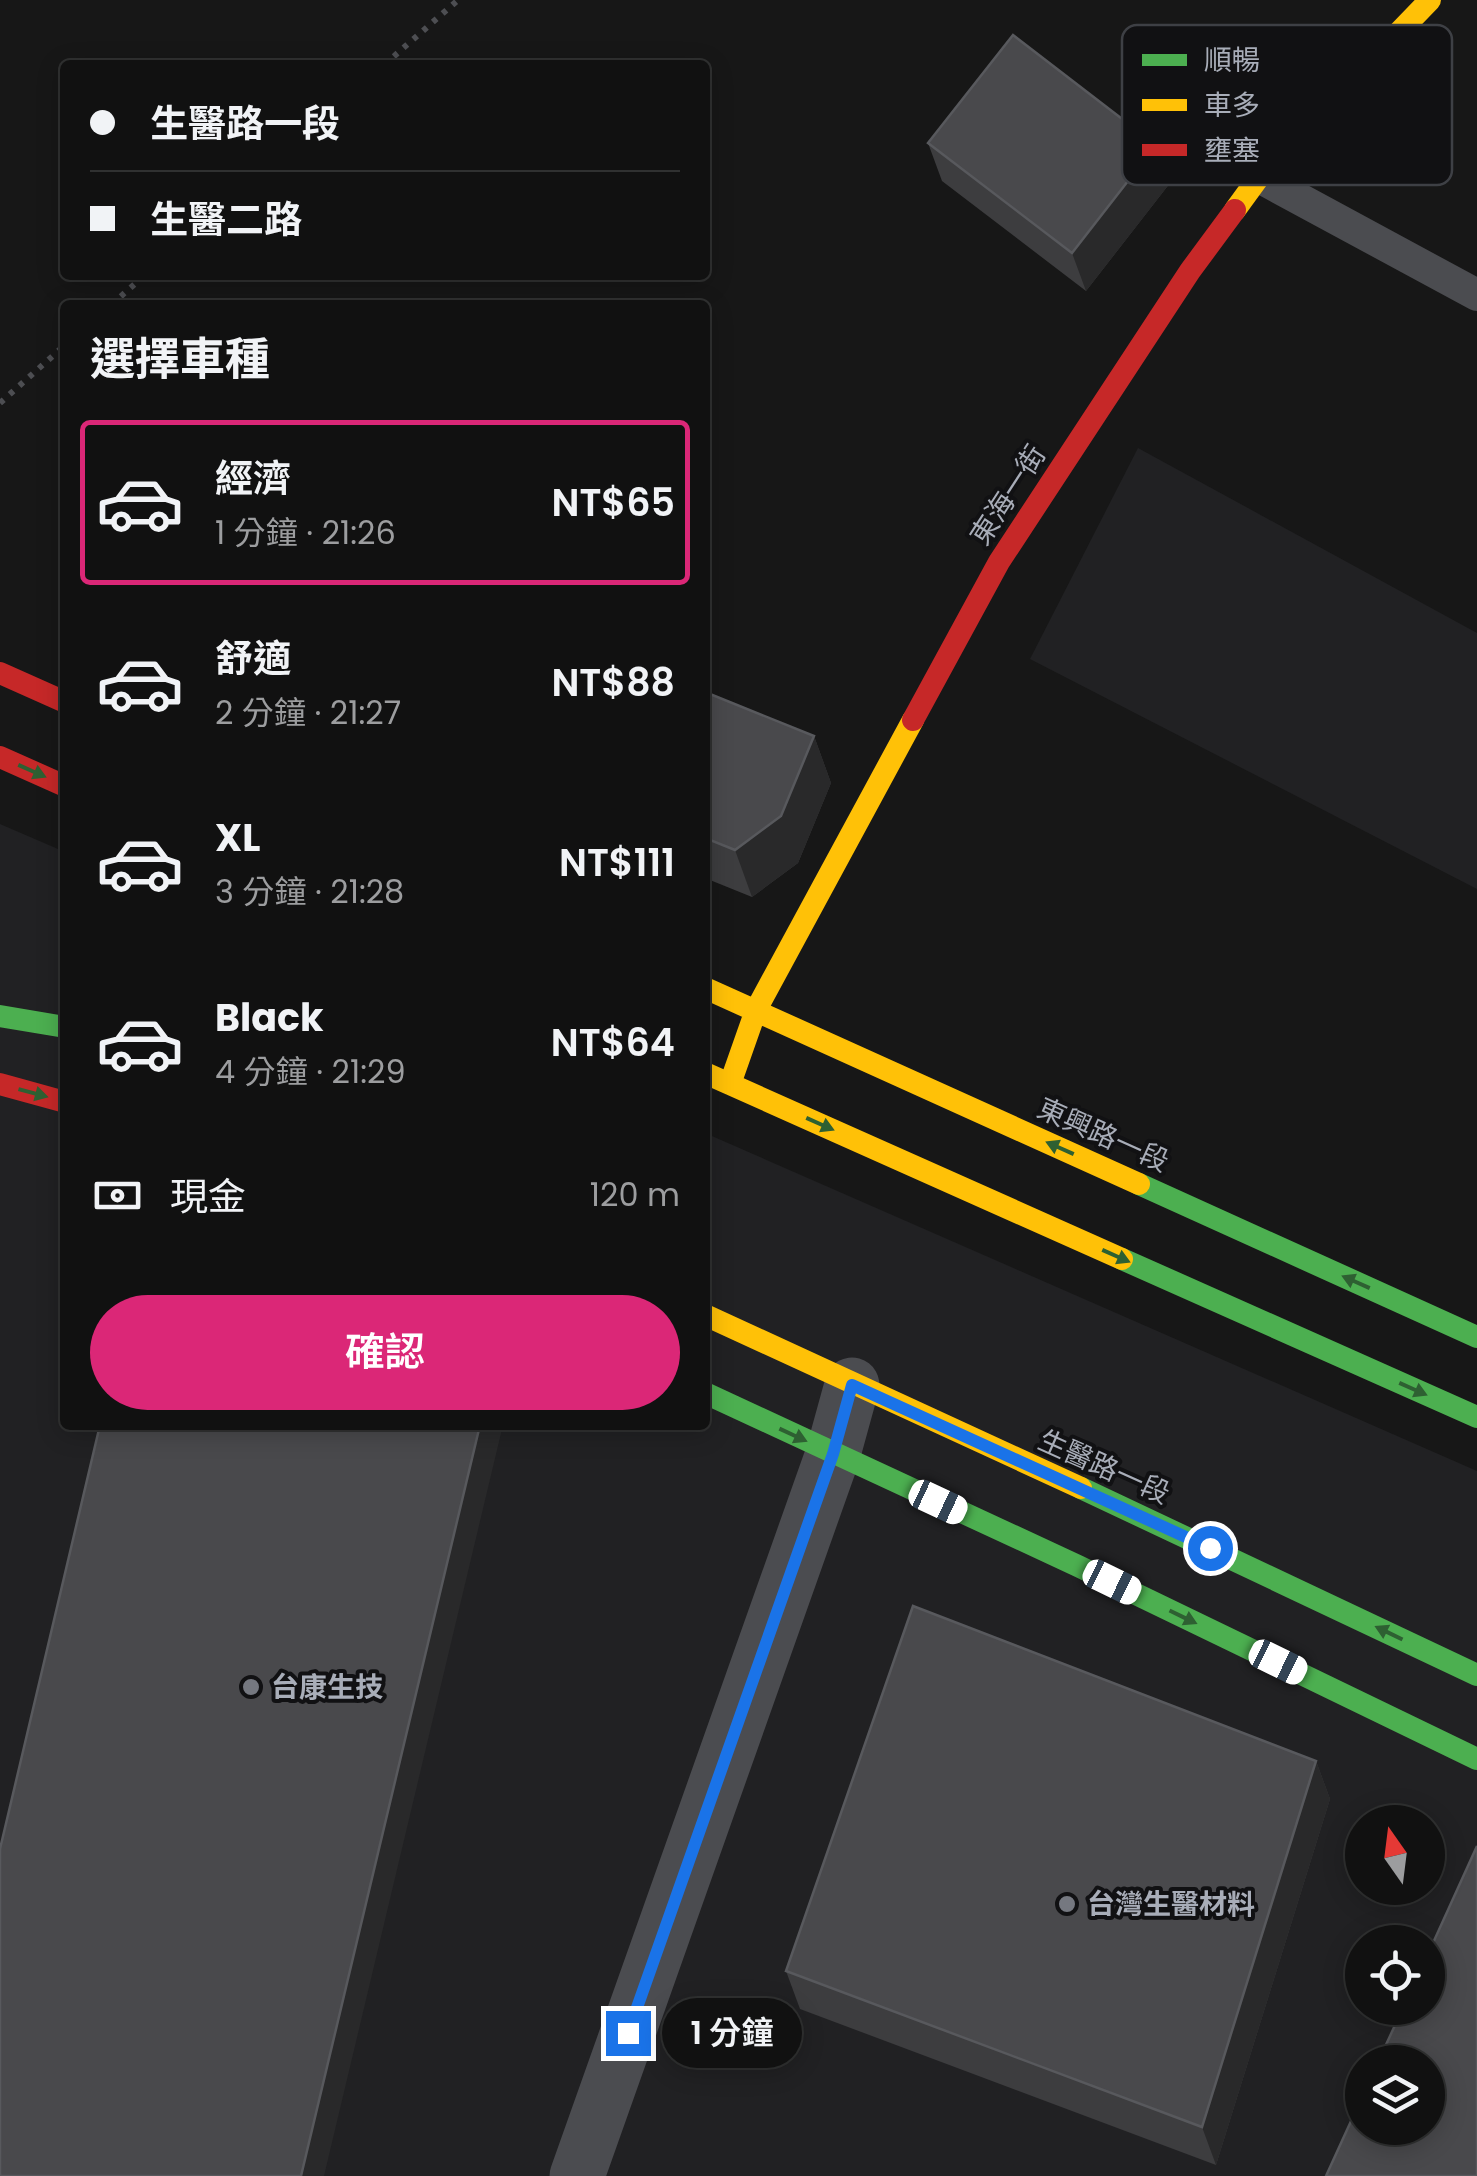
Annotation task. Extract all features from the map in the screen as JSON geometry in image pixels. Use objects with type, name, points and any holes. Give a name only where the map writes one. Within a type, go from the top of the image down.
[{"type":"street","name":"東海一街","points":[[1406,25],[1430,0]]},
{"type":"street","name":"東海一街","points":[[730,1084],[756,1010],[999,562],[1190,271],[1254,185]]},
{"type":"street","points":[[0,673],[60,700]]},
{"type":"street","points":[[0,757],[60,784]]},
{"type":"street","name":"東興路一段","points":[[710,990],[1477,1337]]},
{"type":"street","points":[[0,1016],[60,1026]]},
{"type":"street","points":[[710,1075],[1477,1417]]},
{"type":"street","points":[[0,1084],[60,1101]]},
{"type":"street","name":"生醫路一段","points":[[710,1318],[1281,1580],[1477,1675]]},
{"type":"street","points":[[578,2176],[833,1454],[852,1385]]},
{"type":"street","points":[[710,1395],[1078,1566],[1477,1759]]},
{"type":"lane","points":[[1275,185],[1477,295]]},
{"type":"path","points":[[390,60],[458,0]]},
{"type":"path","points":[[117,300],[139,280]]},
{"type":"path","points":[[0,403],[60,350]]},
{"type":"shaded area","points":[[1138,448],[1477,633],[1477,889],[1030,659]]},
{"type":"shaded area","points":[[0,824],[60,850],[60,1430],[710,1430],[710,1135],[1477,1471],[1477,2176],[0,2176]]},
{"type":"building","points":[[1013,35],[1122,119],[1125,185],[1072,253],[928,143]]},
{"type":"building","points":[[710,694],[814,736],[781,816],[735,850],[710,840]]},
{"type":"building","name":"台康生技","points":[[99,1430],[479,1430],[301,2176],[0,2176],[0,1849]]},
{"type":"building","name":"台灣生醫材料","points":[[913,1606],[1316,1761],[1202,2127],[786,1971]]},
{"type":"building","points":[[1477,1846],[1477,2176],[1326,2176],[1345,2134],[1345,2145],[1445,2145],[1445,2045],[1386,2045],[1395,2025],[1445,2025],[1445,1925],[1441,1925]]},
{"type":"traffic: fast","points":[[0,1016],[60,1026]]},
{"type":"traffic: fast","points":[[1139,1184],[1477,1337]]},
{"type":"traffic: fast","points":[[1122,1259],[1477,1417]]},
{"type":"traffic: fast","points":[[710,1395],[1078,1566],[1477,1759]]},
{"type":"traffic: fast","points":[[1081,1488],[1477,1675]]},
{"type":"traffic: slow","points":[[1406,25],[1430,0]]},
{"type":"traffic: slow","points":[[1235,210],[1253,185]]},
{"type":"traffic: slow","points":[[730,1084],[756,1010],[913,720]]},
{"type":"traffic: slow","points":[[710,990],[1139,1184]]},
{"type":"traffic: slow","points":[[710,1075],[1122,1259]]},
{"type":"traffic: slow","points":[[710,1317],[1081,1488]]},
{"type":"traffic: jam","points":[[913,720],[999,562],[1190,271],[1235,210]]},
{"type":"traffic: jam","points":[[0,673],[60,700]]},
{"type":"traffic: jam","points":[[0,757],[60,784]]},
{"type":"traffic: jam","points":[[0,1084],[60,1101]]},
{"type":"place","name":"台康生技","points":[[251,1687]]},
{"type":"place","name":"台灣生醫材料","points":[[1067,1904]]},
{"type":"route","points":[[628,2033],[833,1454],[852,1385],[1210,1548]]}]
